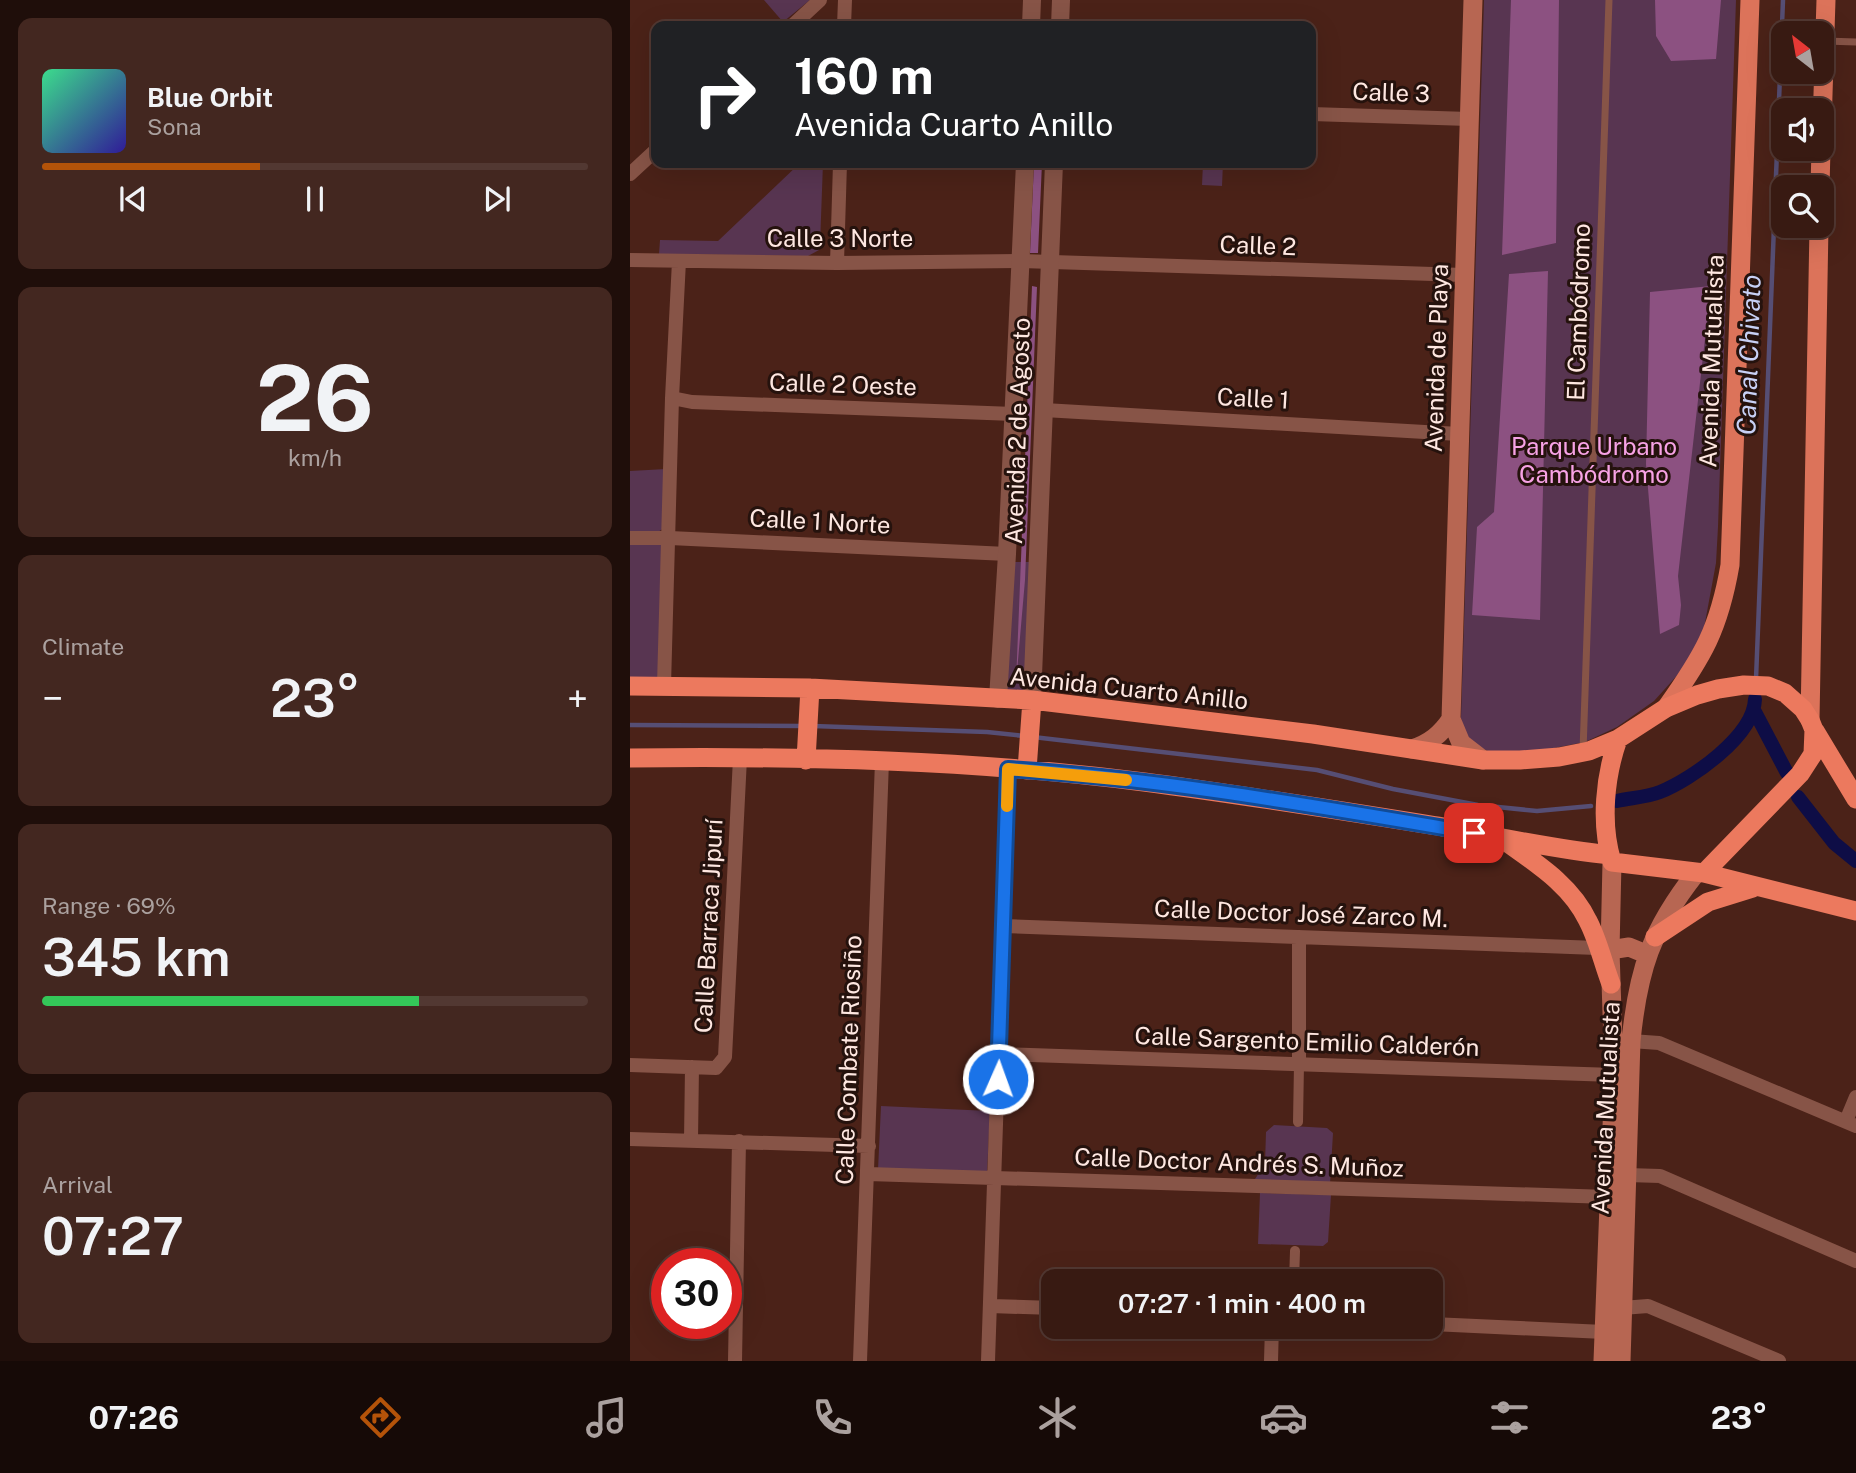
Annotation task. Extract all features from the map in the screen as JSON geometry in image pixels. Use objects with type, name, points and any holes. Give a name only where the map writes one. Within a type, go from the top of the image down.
[{"type":"highway","name":"Avenida Cuarto Anillo","points":[[630,686],[664,685],[810,695],[998,699],[1031,708],[1313,734],[1483,760],[1559,757],[1583,752],[1618,739]]},
{"type":"highway","points":[[1611,858],[1606,790],[1609,765],[1618,739],[1666,708],[1697,695],[1744,685],[1768,686],[1785,693],[1795,701],[1812,725],[1856,799]]},
{"type":"highway","points":[[807,754],[810,695]]},
{"type":"highway","points":[[1021,765],[1031,708]]},
{"type":"highway","points":[[1700,873],[1800,774],[1813,754],[1812,725]]},
{"type":"highway","points":[[630,758],[740,758],[807,754],[883,761],[1021,765],[1303,804],[1499,837],[1700,873],[1856,911]]},
{"type":"highway","points":[[1499,837],[1564,886],[1604,949],[1611,984]]},
{"type":"highway","points":[[1651,946],[1708,902],[1757,887]]},
{"type":"main road","name":"Avenida de Playa","points":[[1451,719],[1458,434],[1474,0]]},
{"type":"main road","name":"Avenida Mutualista","points":[[1666,708],[1694,670],[1709,641],[1723,604],[1730,565],[1750,0]]},
{"type":"main road","points":[[1825,21],[1826,0]]},
{"type":"main road","points":[[1812,725],[1819,238]]},
{"type":"main road","points":[[1412,749],[1439,735],[1451,719]]},
{"type":"main road","points":[[1451,719],[1461,743],[1483,760]]},
{"type":"main road","points":[[1611,858],[1604,949],[1651,946]]},
{"type":"main road","name":"Avenida Mutualista","points":[[1621,1361],[1631,1041],[1636,994],[1651,946],[1678,896],[1700,873]]},
{"type":"main road","name":"Avenida Mutualista","points":[[1603,1361],[1614,1075],[1611,984]]},
{"type":"street","points":[[797,21],[820,0]]},
{"type":"street","points":[[844,21],[845,0]]},
{"type":"street","points":[[1031,21],[1032,0]]},
{"type":"street","points":[[1060,21],[1061,0]]},
{"type":"street","name":"Calle 3","points":[[1316,114],[1469,119]]},
{"type":"street","points":[[630,174],[651,155]]},
{"type":"street","points":[[837,263],[840,168]]},
{"type":"street","name":"Avenida 2 de Agosto","points":[[998,699],[1025,168]]},
{"type":"street","name":"Avenida 2 de Agosto","points":[[1031,708],[1054,168]]},
{"type":"street","name":"Calle 3 Norte","points":[[630,260],[1050,263]]},
{"type":"street","points":[[664,685],[672,398],[679,261]]},
{"type":"street","name":"Calle 2","points":[[1050,263],[1464,275]]},
{"type":"street","name":"Calle 2 Oeste","points":[[672,398],[692,402],[1013,414]]},
{"type":"street","name":"Calle 1","points":[[1044,410],[1458,434]]},
{"type":"street","name":"Calle 1 Norte","points":[[630,538],[1007,554]]},
{"type":"street","name":"Calle Barraca Jipurí","points":[[630,1065],[716,1068],[726,1057],[740,758]]},
{"type":"street","name":"Calle Combate Riosiño","points":[[860,1361],[883,761]]},
{"type":"street","points":[[988,1361],[1003,926],[1021,765]]},
{"type":"street","name":"Calle Doctor José Zarco M.","points":[[1003,926],[1604,949]]},
{"type":"street","points":[[1298,1122],[1299,937]]},
{"type":"street","points":[[1631,1041],[1659,1042],[1851,1123],[1856,1097]]},
{"type":"street","name":"Calle Sargento Emilio Calderón","points":[[998,1054],[1614,1075]]},
{"type":"street","points":[[691,1140],[692,1068]]},
{"type":"street","points":[[630,1139],[869,1146]]},
{"type":"street","points":[[735,1361],[738,1141]]},
{"type":"street","name":"Calle Doctor Andrés S. Muñoz","points":[[868,1174],[1609,1197]]},
{"type":"street","points":[[1627,1175],[1660,1176],[1856,1261]]},
{"type":"street","points":[[1294,1269],[1295,1251]]},
{"type":"street","points":[[990,1306],[1041,1308]]},
{"type":"street","points":[[1622,1307],[1648,1306],[1779,1361]]},
{"type":"street","points":[[1443,1325],[1604,1332]]},
{"type":"street","points":[[1271,1361],[1272,1339]]},
{"type":"lane","name":"El Cambódromo","points":[[1583,752],[1609,0]]},
{"type":"lane","points":[[1834,41],[1856,42]]},
{"type":"green space","points":[[764,0],[810,0],[784,21]]},
{"type":"green space","name":"Parque Urbano Cambódromo","points":[[1484,0],[1736,0],[1718,527],[1716,563],[1702,639],[1682,670],[1654,701],[1617,727],[1585,742],[1539,751],[1492,753],[1475,745],[1465,734],[1461,718]]},
{"type":"green space","points":[[795,168],[823,168],[819,250],[808,256],[659,254],[660,240],[718,241]]},
{"type":"green space","points":[[1203,168],[1223,168],[1222,186],[1202,185]]},
{"type":"green space","points":[[666,469],[664,528],[658,532],[630,532],[630,471]]},
{"type":"green space","points":[[630,545],[664,545],[660,679],[630,679]]},
{"type":"green space","points":[[1013,562],[1031,562],[1026,691],[1007,690]]},
{"type":"green space","points":[[881,1106],[990,1111],[987,1174],[878,1170]]},
{"type":"green space","points":[[1274,1125],[1327,1128],[1333,1133],[1330,1184],[1253,1182],[1265,1164],[1266,1132]]},
{"type":"green space","points":[[1260,1193],[1331,1195],[1328,1242],[1323,1246],[1258,1244]]},
{"type":"shaded area","points":[[1511,0],[1559,0],[1556,243],[1502,255]]},
{"type":"shaded area","points":[[1655,0],[1721,0],[1716,59],[1671,61],[1656,36]]},
{"type":"shaded area","points":[[1034,168],[1042,168],[1038,253],[1030,253]]},
{"type":"shaded area","points":[[1548,271],[1540,620],[1472,615],[1477,527],[1494,512],[1509,274]]},
{"type":"shaded area","points":[[1032,286],[1037,287],[1025,580],[1016,683]]},
{"type":"shaded area","points":[[1711,286],[1678,576],[1681,605],[1679,625],[1660,634],[1646,464],[1650,292]]},
{"type":"waterway","name":"Canal Chivato","points":[[1756,679],[1783,0]]},
{"type":"waterway","name":"Canal Chivato","points":[[1755,712],[1756,692]]},
{"type":"waterway","points":[[1617,801],[1660,792],[1704,767],[1733,741],[1744,727],[1752,713],[1755,699]]},
{"type":"waterway","points":[[1755,712],[1787,773]]},
{"type":"waterway","points":[[630,725],[804,726]]},
{"type":"waterway","points":[[813,726],[987,732],[1024,736]]},
{"type":"waterway","points":[[1033,737],[1317,770],[1393,789],[1478,805],[1537,811],[1591,806]]},
{"type":"waterway","points":[[1798,797],[1834,843],[1856,861]]},
{"type":"slow traffic","points":[[1007,806],[1008,769],[1126,780]]},
{"type":"route","points":[[998,1079],[1008,769],[1195,789],[1474,833]]}]
